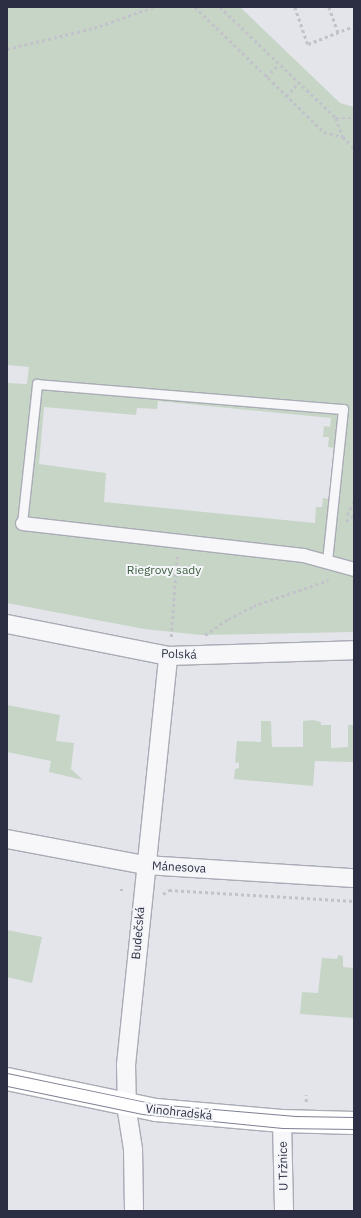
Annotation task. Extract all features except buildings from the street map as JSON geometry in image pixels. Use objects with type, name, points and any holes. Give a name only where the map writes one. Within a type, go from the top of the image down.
[{"type":"main road","name":"Vinohradská","points":[[7,1079],[127,1105],[282,1121],[354,1123]]},
{"type":"street","points":[[22,523],[178,542],[303,554],[354,570]]},
{"type":"street","name":"Polská","points":[[7,624],[168,656],[354,650]]},
{"type":"street","name":"Budečská","points":[[134,1211],[133,1149],[127,1105],[126,1065],[145,865],[168,656]]},
{"type":"street","name":"Mánesova","points":[[7,839],[145,865],[354,878]]},
{"type":"street","name":"U Tržnice","points":[[282,1121],[284,1211]]},
{"type":"lane","points":[[22,523],[37,384],[343,409],[327,561]]},
{"type":"path","points":[[7,49],[94,28],[153,7]]},
{"type":"path","points":[[195,7],[324,132],[343,137]]},
{"type":"path","points":[[220,7],[336,118],[343,137],[354,148]]},
{"type":"path","points":[[295,7],[308,44],[354,26]]},
{"type":"path","points":[[329,7],[338,32]]},
{"type":"path","points":[[266,77],[279,64]]},
{"type":"path","points":[[286,96],[299,82]]},
{"type":"path","points":[[336,118],[354,118]]},
{"type":"path","points":[[354,501],[344,522],[354,515]]},
{"type":"path","points":[[171,632],[178,542]]},
{"type":"path","points":[[200,638],[228,619],[253,606],[323,584],[333,577]]},
{"type":"path","points":[[164,635],[178,636]]},
{"type":"path","points":[[164,894],[168,890],[354,901]]},
{"type":"green space","name":"Riegrovy sady","points":[[7,7],[240,7],[340,103],[354,107],[354,632],[201,635],[144,629],[7,603],[7,383],[27,384],[29,367],[7,365]],"holes":[[[158,401],[331,418],[330,427],[324,426],[323,437],[329,437],[328,447],[334,448],[329,499],[323,498],[322,507],[316,507],[315,523],[104,502],[106,473],[39,464],[44,407],[136,415],[137,408],[157,409]]]},
{"type":"green space","points":[[7,705],[60,715],[56,741],[74,743],[71,769],[83,780],[49,772],[51,761],[7,752]]},
{"type":"green space","points":[[313,720],[321,722],[321,725],[331,725],[331,748],[348,747],[348,725],[354,725],[354,762],[315,761],[313,786],[234,779],[235,769],[239,768],[239,763],[235,762],[237,741],[261,742],[261,721],[271,721],[272,747],[303,747],[303,721]]},
{"type":"green space","points":[[7,930],[42,937],[32,983],[7,977]]},
{"type":"green space","points":[[338,955],[343,956],[343,967],[354,968],[354,1018],[300,1014],[302,992],[318,993],[322,958],[337,959]]},
{"type":"tram line","points":[[7,1073],[155,1104],[295,1116],[354,1117]]},
{"type":"tram line","points":[[7,1086],[142,1114],[282,1128],[354,1129]]}]
